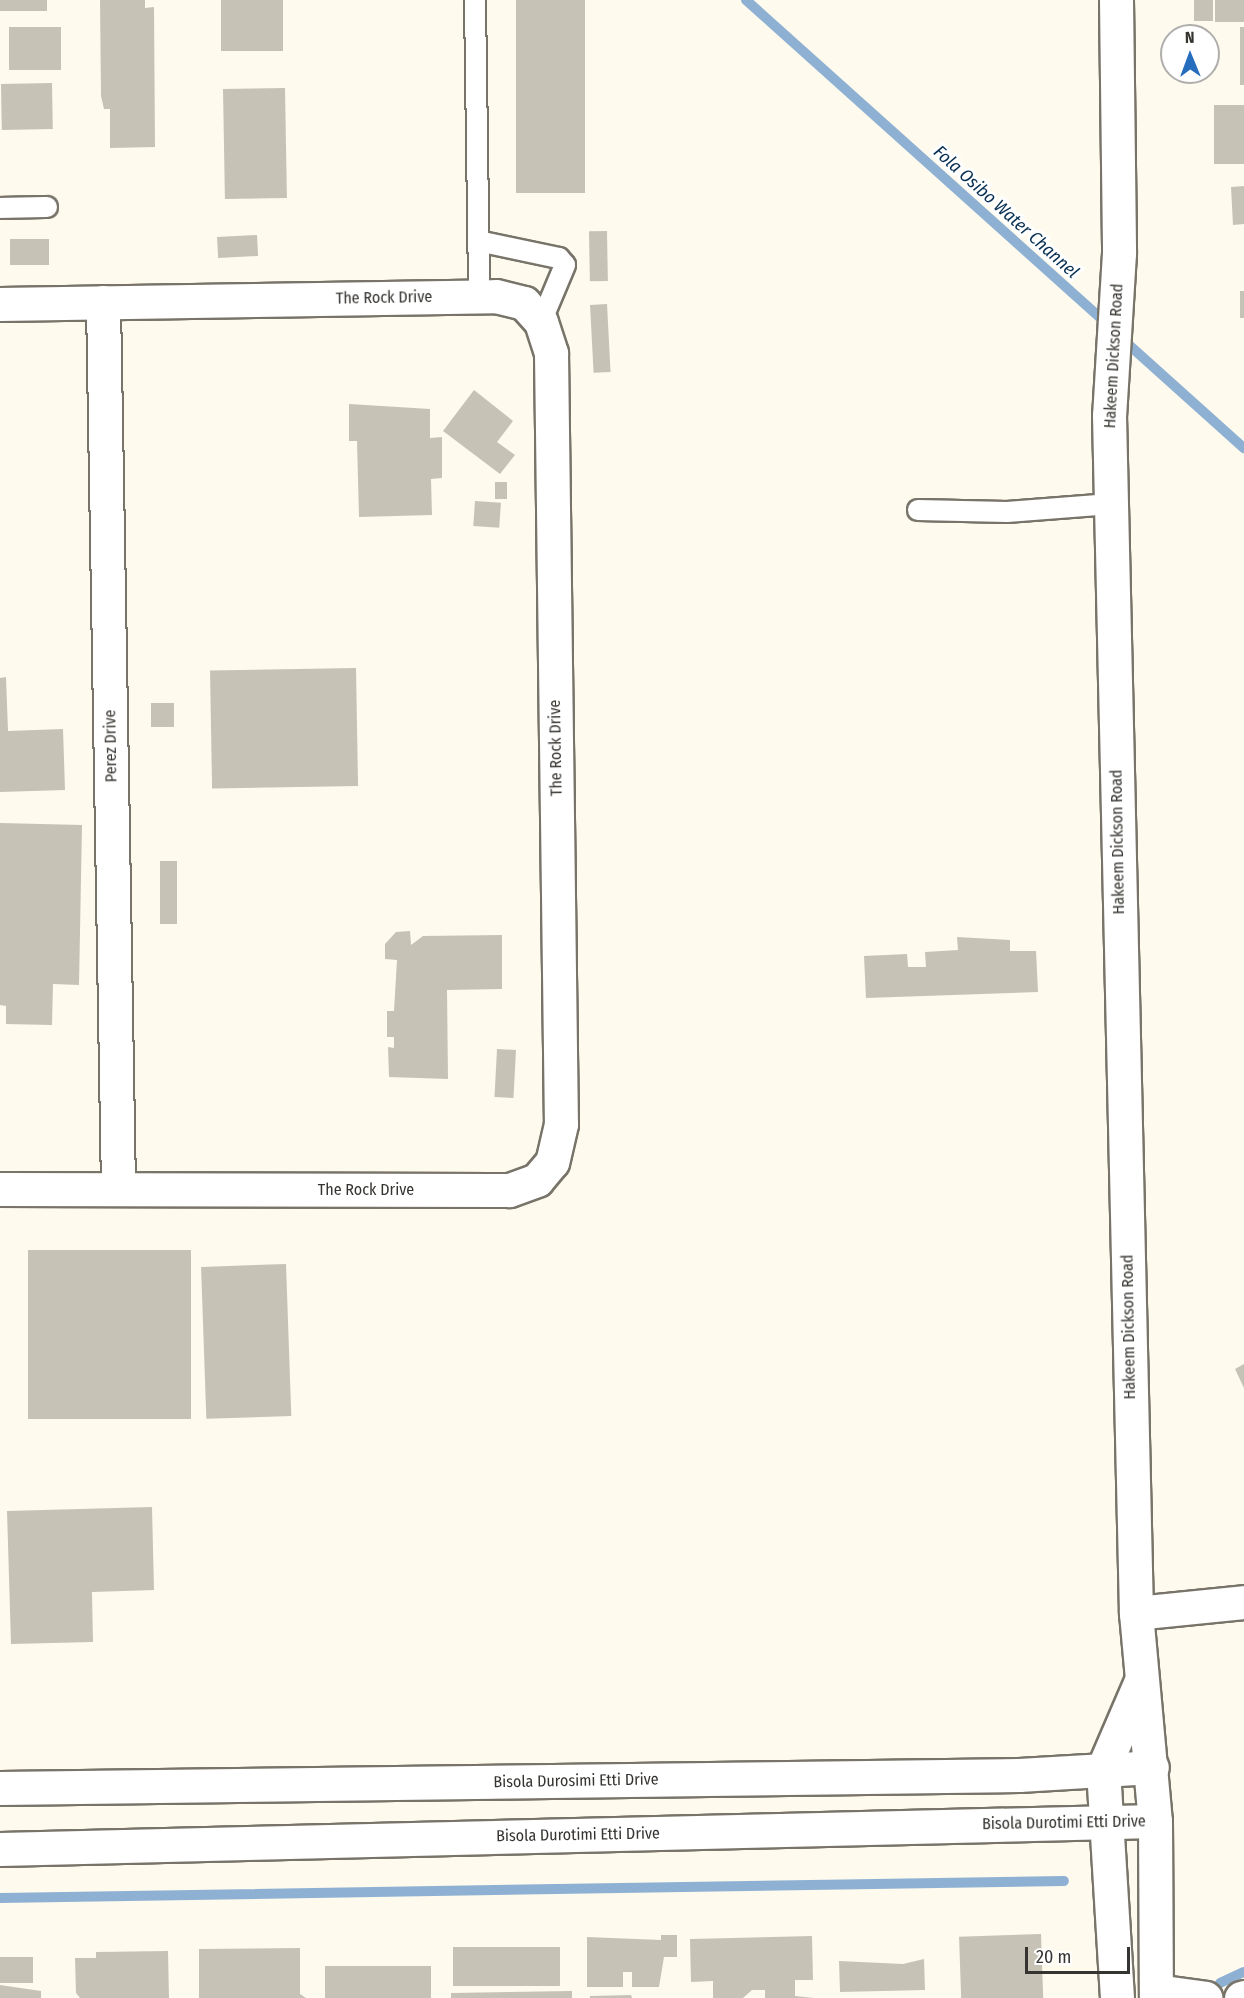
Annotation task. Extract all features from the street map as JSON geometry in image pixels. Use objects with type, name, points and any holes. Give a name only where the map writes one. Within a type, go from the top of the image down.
[{"type":"street","name":"Hakeem Dickson Road","points":[[1116,0],[1119,253],[1109,415],[1136,1612],[1140,1683],[1152,1767],[1155,1821],[1156,1994]]},
{"type":"street","name":"The Rock Drive","points":[[0,304],[479,296],[524,303],[541,322],[551,353],[561,1124],[552,1162],[537,1180],[509,1190],[0,1189]]},
{"type":"street","name":"Perez Drive","points":[[103,302],[118,1190]]},
{"type":"street","points":[[1136,1612],[1244,1602]]},
{"type":"street","name":"Hakeem Dickson Road","points":[[1117,1998],[1104,1822],[1103,1769],[1140,1683]]},
{"type":"street","name":"Bisola Durosimi Etti Drive","points":[[0,1788],[1019,1775],[1152,1767]]},
{"type":"street","name":"Bisola Durotimi Etti Drive","points":[[0,1849],[1155,1821]]},
{"type":"street","points":[[1156,1994],[1206,1998]]},
{"type":"lane","points":[[475,0],[479,296]]},
{"type":"lane","points":[[0,208],[47,207]]},
{"type":"lane","points":[[478,240],[559,258],[565,265],[541,322]]},
{"type":"lane","points":[[918,510],[1007,512],[1111,504]]},
{"type":"building","points":[[0,0],[47,0],[47,11],[0,11]]},
{"type":"building","points":[[100,0],[145,0],[145,8],[154,7],[155,147],[110,148],[110,109],[104,109],[101,96]]},
{"type":"building","points":[[221,0],[283,0],[283,51],[221,51]]},
{"type":"building","points":[[516,0],[585,0],[585,193],[516,193]]},
{"type":"building","points":[[1194,0],[1213,0],[1213,21],[1194,21]]},
{"type":"building","points":[[1215,0],[1244,0],[1244,22],[1215,22]]},
{"type":"building","points":[[9,27],[61,27],[61,70],[9,70]]},
{"type":"building","points":[[1240,27],[1244,27],[1244,85],[1240,85]]},
{"type":"building","points":[[52,83],[53,129],[2,130],[1,84]]},
{"type":"building","points":[[285,88],[287,198],[225,199],[223,89]]},
{"type":"building","points":[[1214,105],[1244,105],[1244,164],[1214,164]]},
{"type":"building","points":[[1244,186],[1244,224],[1233,225],[1231,187]]},
{"type":"building","points":[[589,231],[607,231],[608,281],[590,281]]},
{"type":"building","points":[[257,235],[258,256],[218,258],[217,237]]},
{"type":"building","points":[[10,239],[49,239],[49,265],[10,265]]},
{"type":"building","points":[[1240,291],[1244,291],[1244,318],[1240,318]]},
{"type":"building","points":[[607,304],[611,372],[594,373],[590,305]]},
{"type":"building","points":[[474,390],[513,421],[497,442],[515,455],[500,474],[443,431]]},
{"type":"building","points":[[349,404],[430,409],[430,438],[442,437],[442,478],[431,479],[432,515],[359,517],[357,441],[349,441]]},
{"type":"building","points":[[495,482],[507,482],[507,499],[495,499]]},
{"type":"building","points":[[475,501],[501,503],[499,528],[473,526]]},
{"type":"building","points":[[356,668],[358,786],[212,789],[210,671]]},
{"type":"building","points":[[6,677],[8,731],[63,729],[65,790],[0,792],[0,678]]},
{"type":"building","points":[[151,703],[174,703],[174,727],[151,727]]},
{"type":"building","points":[[0,823],[82,825],[79,985],[53,984],[52,1025],[6,1024],[6,1006],[0,1005]]},
{"type":"building","points":[[160,861],[177,861],[177,924],[160,924]]},
{"type":"building","points":[[410,931],[411,945],[423,936],[502,935],[502,989],[447,990],[448,1079],[389,1077],[388,1047],[394,1048],[394,1037],[387,1037],[387,1011],[394,1011],[397,960],[385,959],[385,944],[396,932]]},
{"type":"building","points":[[957,937],[1010,940],[1010,951],[1036,951],[1038,992],[866,998],[864,956],[907,954],[908,967],[926,967],[925,952],[958,950]]},
{"type":"building","points":[[497,1049],[516,1050],[513,1098],[494,1097]]},
{"type":"building","points":[[28,1250],[191,1250],[191,1419],[28,1419]]},
{"type":"building","points":[[286,1264],[291,1416],[206,1419],[201,1267]]},
{"type":"building","points":[[1244,1364],[1244,1388],[1235,1369]]},
{"type":"building","points":[[152,1507],[154,1590],[92,1592],[93,1642],[11,1644],[7,1511]]},
{"type":"building","points":[[1041,1934],[1043,1998],[961,1998],[959,1937]]},
{"type":"building","points":[[661,1935],[677,1935],[677,1957],[664,1957],[659,1987],[632,1987],[632,1972],[623,1972],[623,1987],[587,1987],[587,1937],[661,1940]]},
{"type":"building","points":[[812,1936],[813,1980],[795,1980],[795,1996],[814,1998],[765,1998],[765,1990],[752,1990],[743,1998],[713,1998],[713,1981],[691,1982],[690,1939]]},
{"type":"building","points":[[453,1947],[560,1947],[560,1986],[453,1986]]},
{"type":"building","points":[[300,1948],[300,1994],[306,1998],[199,1998],[199,1949]]},
{"type":"building","points":[[168,1951],[169,1998],[80,1998],[76,1993],[75,1958],[96,1958],[96,1952]]},
{"type":"building","points":[[0,1957],[33,1957],[33,1983],[0,1983]]},
{"type":"building","points":[[924,1959],[925,1990],[840,1992],[839,1961],[903,1964]]},
{"type":"building","points":[[325,1966],[431,1966],[431,1998],[325,1998]]},
{"type":"building","points":[[0,1985],[41,1991],[41,1998],[0,1998]]},
{"type":"building","points":[[572,1991],[572,1998],[451,1998],[451,1993]]},
{"type":"building","points":[[631,1995],[632,1998],[590,1998],[590,1996]]},
{"type":"waterway","name":"Fola Osibo Water Channel","points":[[746,0],[1108,325]]},
{"type":"waterway","name":"Fola Osibo Water Channel","points":[[1119,336],[1244,448]]},
{"type":"waterway","points":[[0,1898],[1064,1881]]},
{"type":"waterway","points":[[1220,1983],[1244,1972]]}]
